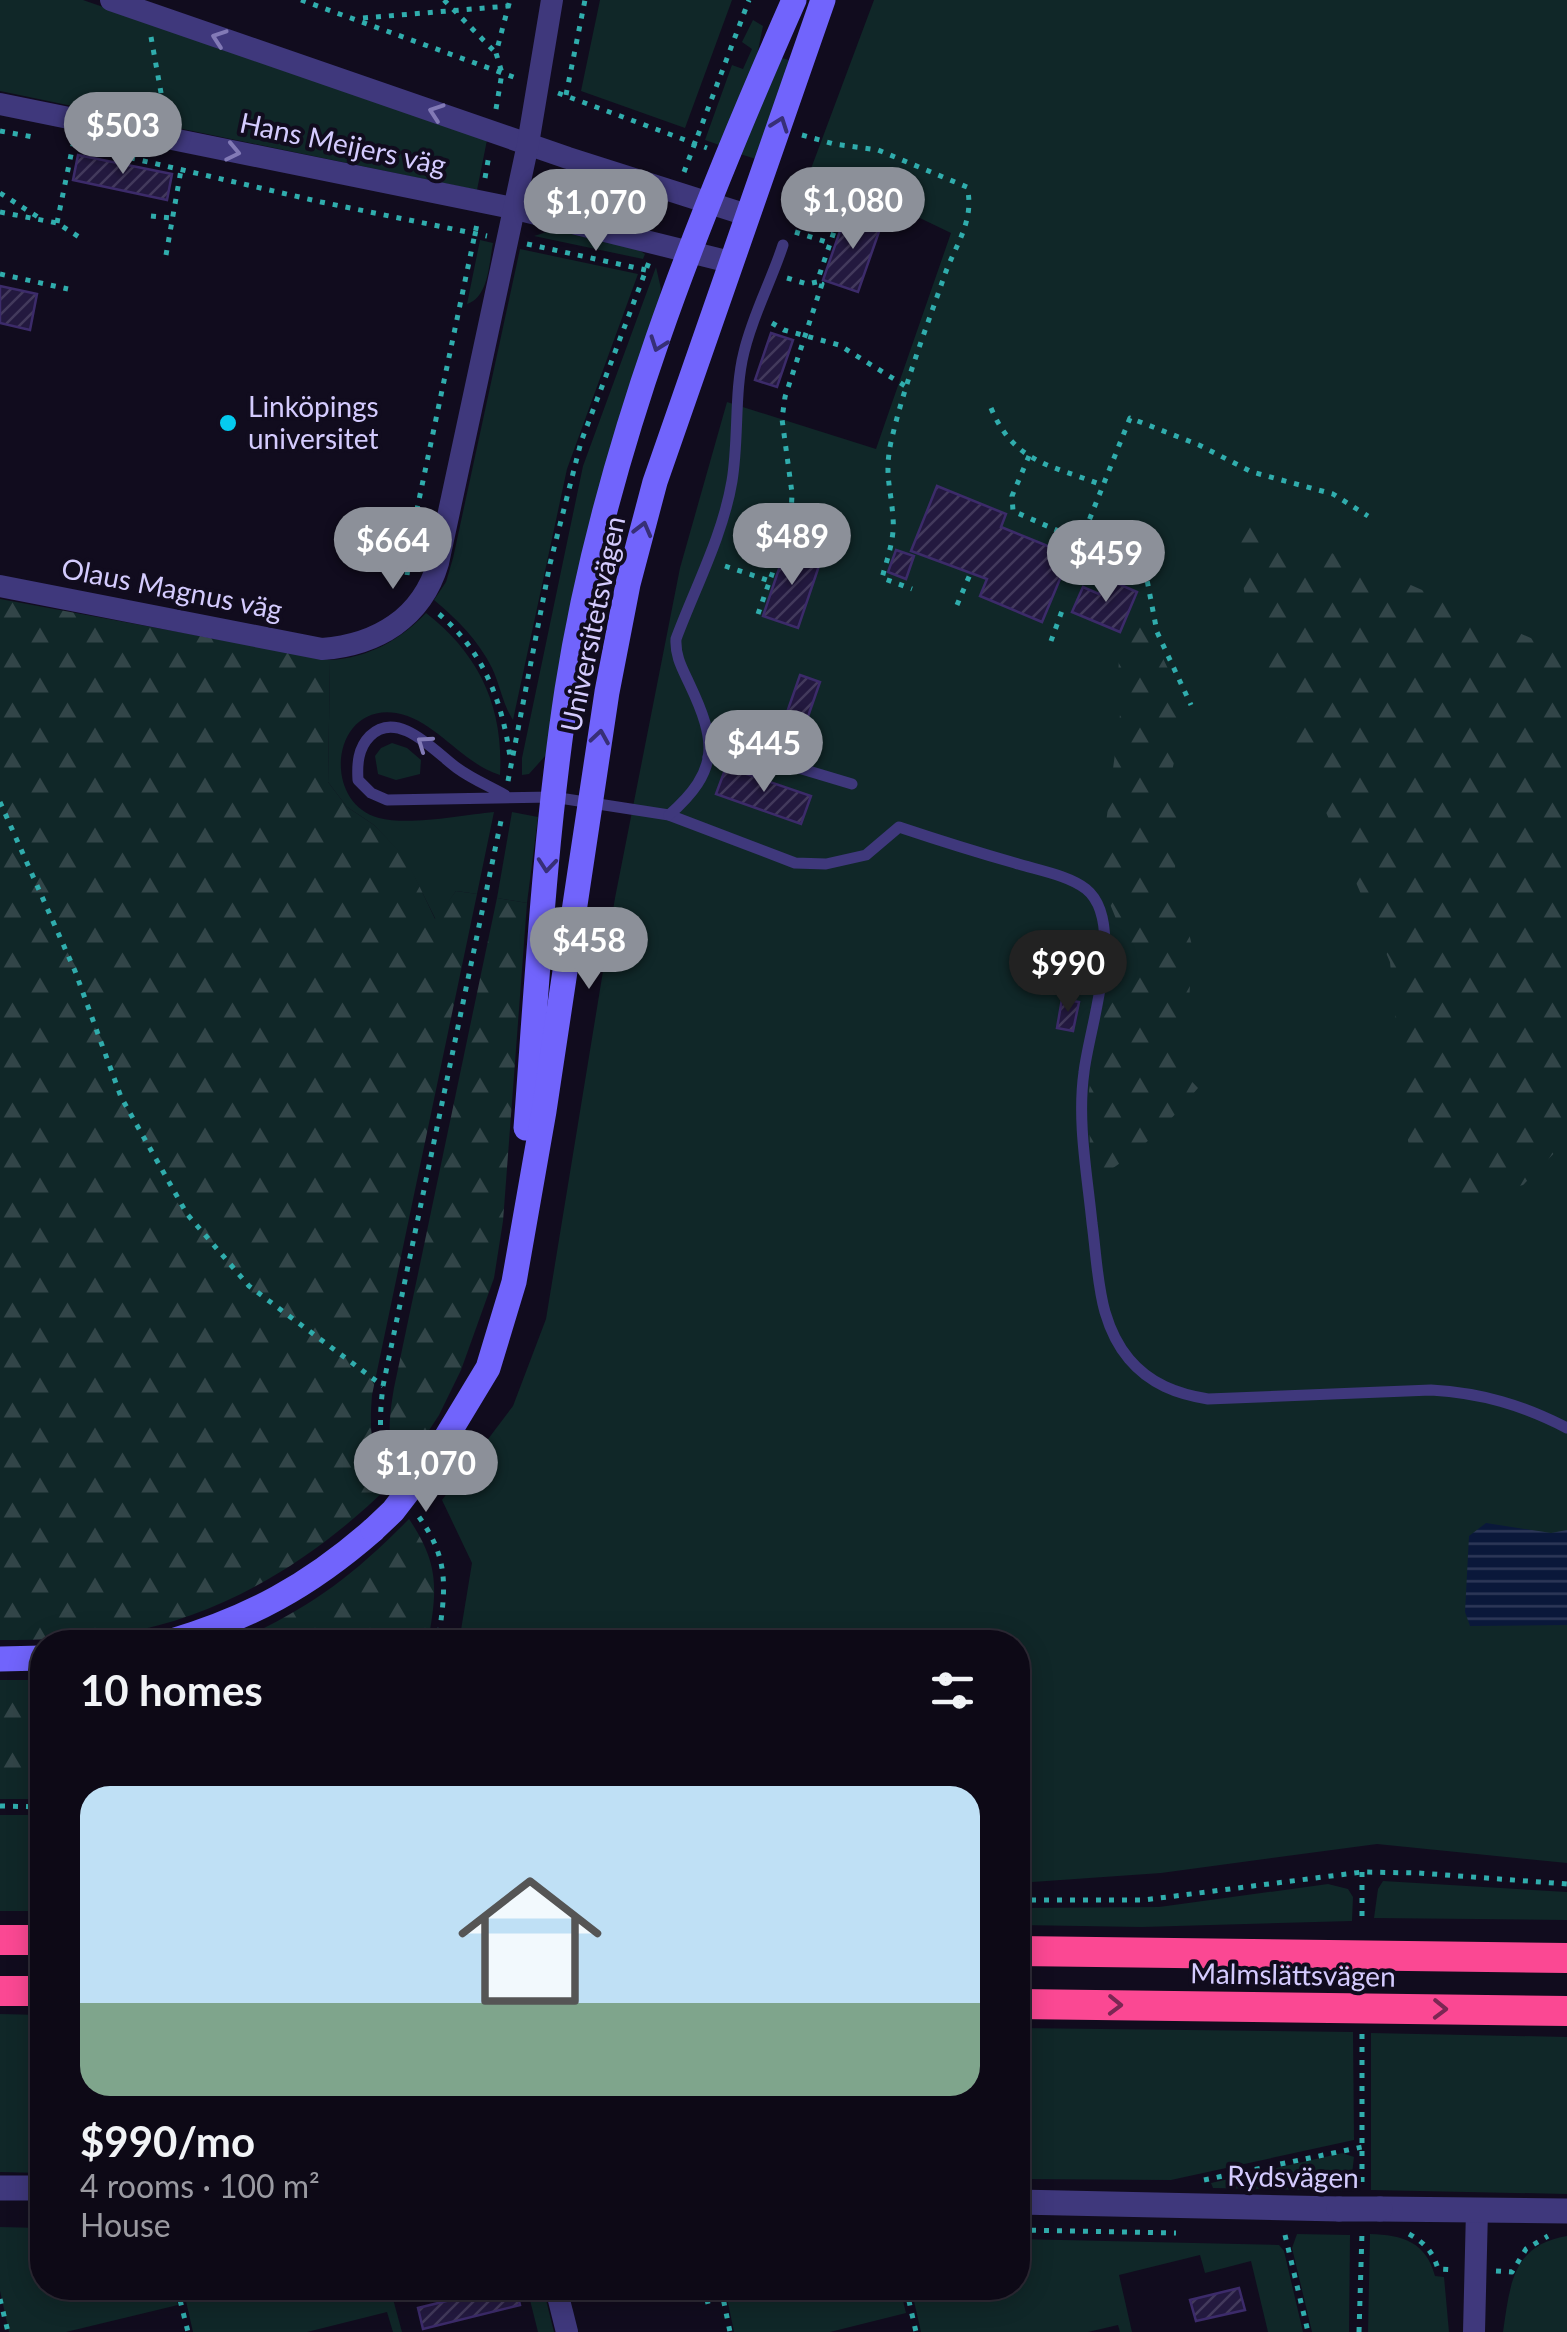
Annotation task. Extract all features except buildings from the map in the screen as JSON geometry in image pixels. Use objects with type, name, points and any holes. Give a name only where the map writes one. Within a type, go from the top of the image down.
[{"type":"highway","points":[[0,1940],[30,1940]]},
{"type":"highway","name":"Malmslättsvägen","points":[[1030,1951],[1567,1958]]},
{"type":"highway","points":[[0,1991],[30,1991]]},
{"type":"highway","name":"Malmslättsvägen","points":[[1030,2004],[1567,2011]]},
{"type":"main road","name":"Universitetsvägen","points":[[514,1282],[554,797],[568,687],[615,474],[649,368],[710,204],[794,0]]},
{"type":"main road","name":"Universitetsvägen","points":[[203,1630],[254,1612],[294,1591],[333,1565],[373,1530],[433,1460],[488,1368],[514,1282],[544,1111],[589,802],[628,584],[655,482],[823,0]]},
{"type":"main road","points":[[0,1659],[30,1658]]},
{"type":"street","name":"Hans Meijers väg","points":[[111,0],[747,215]]},
{"type":"street","name":"Olaus Magnus väg","points":[[0,586],[322,649],[360,644],[383,633],[422,600],[434,578],[528,144],[552,0]]},
{"type":"street","name":"Hans Meijers väg","points":[[0,104],[512,208],[730,262]]},
{"type":"street","points":[[0,2188],[30,2188]]},
{"type":"street","name":"Rydsvägen","points":[[1030,2202],[1567,2211]]},
{"type":"street","points":[[1474,2332],[1477,2210]]},
{"type":"street","points":[[559,2300],[566,2332]]},
{"type":"lane","points":[[669,815],[693,793],[704,776],[709,736],[704,714],[675,652],[676,639],[732,481],[742,358],[755,313],[768,293],[783,245]]},
{"type":"lane","points":[[505,795],[406,731],[376,731],[360,750],[358,780],[387,800],[505,795],[589,802],[669,815],[795,863],[826,864],[866,855],[899,828],[1054,875],[1087,890],[1100,910],[1105,928],[1082,1103],[1098,1275],[1105,1312],[1128,1358],[1153,1380],[1186,1396],[1208,1399],[1466,1392],[1505,1400],[1567,1428]]},
{"type":"lane","points":[[708,757],[735,749],[852,784]]},
{"type":"path","points":[[301,0],[694,143]]},
{"type":"path","points":[[444,0],[496,54]]},
{"type":"path","points":[[566,96],[585,0]]},
{"type":"path","points":[[676,194],[749,0]]},
{"type":"path","points":[[356,18],[509,6]]},
{"type":"path","points":[[146,12],[169,138]]},
{"type":"path","points":[[0,131],[36,138]]},
{"type":"path","points":[[802,136],[878,150],[968,187],[971,202],[966,226],[947,269],[890,445],[887,487],[893,518],[882,578],[912,589]]},
{"type":"path","points":[[57,223],[73,145],[646,270]]},
{"type":"path","points":[[166,255],[181,170]]},
{"type":"path","points":[[0,193],[40,219]]},
{"type":"path","points":[[0,212],[57,223],[78,237]]},
{"type":"path","points":[[817,282],[841,212]]},
{"type":"path","points":[[151,216],[172,218]]},
{"type":"path","points":[[784,228],[830,243]]},
{"type":"path","points":[[390,1478],[378,1424],[383,1386],[476,952],[550,564],[581,442],[656,242]]},
{"type":"path","points":[[0,274],[68,289]]},
{"type":"path","points":[[758,614],[792,520],[782,419],[787,387],[822,284],[807,284],[774,274]]},
{"type":"path","points":[[755,313],[784,330],[839,345],[908,388]]},
{"type":"path","points":[[991,408],[1012,445],[1028,456],[1102,486]]},
{"type":"path","points":[[1084,533],[1130,418],[1199,445],[1252,472],[1333,494],[1368,516]]},
{"type":"path","points":[[1028,456],[1012,496],[1013,511],[1063,532],[1084,533],[1132,552],[1144,564],[1157,632],[1191,705]]},
{"type":"path","points":[[1077,574],[1092,536]]},
{"type":"path","points":[[706,560],[770,581]]},
{"type":"path","points":[[956,605],[971,572]]},
{"type":"path","points":[[1051,641],[1063,608]]},
{"type":"path","points":[[0,802],[75,971],[121,1096],[188,1214],[249,1286],[383,1386]]},
{"type":"path","points":[[412,1508],[437,1551],[446,1582],[440,1630]]},
{"type":"path","points":[[0,1806],[30,1807]]},
{"type":"path","points":[[1030,1900],[1144,1900],[1362,1872],[1419,1872],[1567,1884]]},
{"type":"path","points":[[1362,1872],[1362,1920]]},
{"type":"path","points":[[1195,2182],[1362,2147]]},
{"type":"path","points":[[1030,2230],[1178,2233]]},
{"type":"path","points":[[1268,2234],[1285,2235],[1308,2332]]},
{"type":"path","points":[[0,2299],[8,2332]]},
{"type":"path","points":[[180,2300],[188,2332]]},
{"type":"path","points":[[705,2302],[713,2300]]},
{"type":"path","points":[[722,2300],[730,2332]]},
{"type":"path","points":[[909,2300],[916,2332]]},
{"type":"green space","points":[[0,0],[83,0],[487,140],[477,190],[0,91]]},
{"type":"green space","points":[[600,0],[732,0],[685,128],[581,91]]},
{"type":"green space","points":[[874,0],[1567,0],[1567,1863],[1377,1844],[1161,1873],[1030,1882],[1030,1630],[461,1630],[472,1563],[442,1500],[513,1406],[546,1319],[615,898],[680,568],[727,402],[876,449],[951,233],[872,195],[809,174]]},
{"type":"green space","points":[[753,20],[763,26],[754,70],[722,146],[705,140],[732,65],[743,69],[752,49],[742,42]]},
{"type":"green space","points":[[782,58],[789,60],[759,160],[740,154]]},
{"type":"green space","points":[[567,171],[664,202],[654,229],[558,206],[548,198],[546,184],[551,176]]},
{"type":"green space","points":[[553,230],[645,254],[643,259],[534,236]]},
{"type":"green space","points":[[480,240],[493,243],[489,269],[480,294],[467,304]]},
{"type":"green space","points":[[520,249],[638,274],[567,469],[513,720],[480,648],[434,600],[446,582],[453,558]]},
{"type":"green space","points":[[656,267],[661,289],[659,301],[567,619],[546,755],[529,774],[522,775],[522,758],[583,466]]},
{"type":"green space","points":[[1243,512],[1290,547],[1343,555],[1567,654],[1567,1140],[1523,1185],[1458,1202],[1421,1182],[1408,1141],[1390,962],[1293,735],[1250,617],[1229,524]]},
{"type":"green space","points":[[1139,592],[1160,652],[1187,709],[1169,783],[1177,808],[1175,874],[1192,946],[1188,1023],[1175,1064],[1198,1088],[1154,1136],[1102,1175],[1090,1159],[1089,1090],[1121,931],[1099,877],[1124,684],[1118,680],[1120,634]]},
{"type":"green space","points":[[0,599],[330,660],[328,782],[347,807],[374,825],[406,858],[435,919],[456,891],[477,894],[372,1395],[373,1442],[389,1486],[300,1559],[233,1598],[197,1613],[137,1630],[30,1630],[30,1639],[0,1640]]},
{"type":"green space","points":[[426,613],[460,646],[484,684],[498,727],[500,775],[473,761],[424,724],[396,713],[374,714],[358,723],[341,756],[348,794],[360,809],[379,818],[420,820],[494,812],[477,894],[456,891],[436,920],[405,858],[374,825],[347,807],[328,782],[330,660],[357,656],[382,646]]},
{"type":"green space","points":[[392,743],[407,748],[421,760],[420,774],[396,780],[378,774],[375,756]]},
{"type":"green space","points":[[512,812],[538,817],[527,903],[497,898]]},
{"type":"green space","points":[[497,898],[527,903],[503,1221],[494,1278],[461,1370],[439,1415],[399,1476],[390,1433],[394,1388]]},
{"type":"green space","points":[[409,1519],[426,1550],[434,1578],[430,1630],[258,1630],[328,1590]]},
{"type":"green space","points":[[0,1680],[30,1680],[30,1799],[0,1799]]},
{"type":"green space","points":[[0,1815],[30,1815],[30,1911],[0,1911]]},
{"type":"green space","points":[[1383,1881],[1567,1892],[1567,1920],[1374,1918]]},
{"type":"green space","points":[[1328,1884],[1348,1889],[1353,1897],[1352,1921],[1142,1927],[1030,1925],[1030,1908],[1159,1907]]},
{"type":"green space","points":[[0,2014],[30,2015],[30,2173],[0,2172]]},
{"type":"green space","points":[[1030,2028],[1353,2032],[1354,2140],[1171,2180],[1030,2179]]},
{"type":"green space","points":[[1371,2033],[1567,2037],[1567,2194],[1371,2190]]},
{"type":"green space","points":[[1342,2153],[1354,2157],[1350,2191],[1213,2188],[1211,2183]]},
{"type":"green space","points":[[0,2227],[30,2228],[30,2300],[177,2300],[178,2305],[66,2332],[9,2332],[0,2291]]},
{"type":"green space","points":[[1297,2234],[1350,2235],[1349,2332],[1312,2332],[1292,2248]]},
{"type":"green space","points":[[1370,2234],[1412,2243],[1426,2255],[1435,2276],[1444,2277],[1449,2332],[1368,2332]]},
{"type":"green space","points":[[1567,2236],[1567,2332],[1503,2332],[1512,2283],[1524,2258],[1535,2248]]},
{"type":"green space","points":[[1030,2239],[1279,2245],[1284,2251],[1303,2332],[1268,2332],[1251,2261],[1205,2273],[1200,2255],[1119,2275],[1132,2332],[1120,2332],[1118,2325],[1088,2332],[921,2332],[914,2300],[1030,2300]]},
{"type":"green space","points":[[186,2300],[393,2300],[402,2332],[393,2332],[387,2312],[307,2332],[193,2332]]},
{"type":"green space","points":[[530,2300],[546,2300],[554,2332],[538,2332]]},
{"type":"green space","points":[[727,2300],[903,2300],[906,2313],[830,2332],[734,2332]]},
{"type":"water","points":[[1486,1523],[1551,1533],[1567,1530],[1567,1625],[1470,1626],[1465,1612],[1469,1536]]},
{"type":"place","name":"Linköpings universitet","points":[[228,423]]}]
